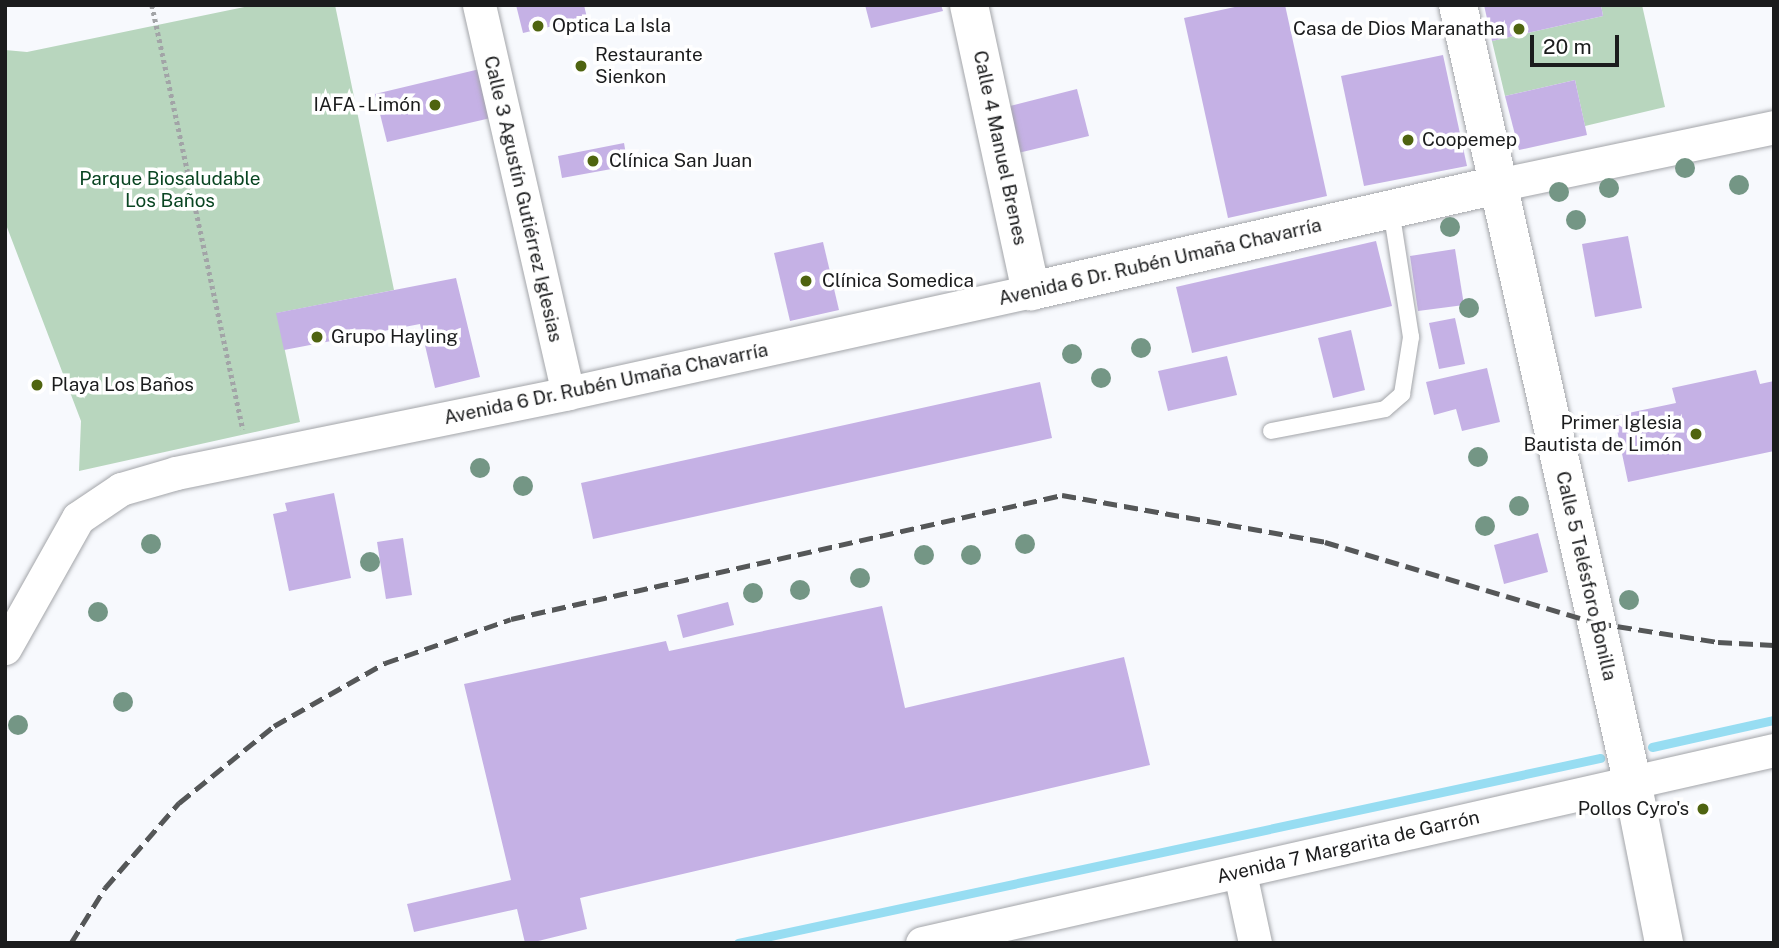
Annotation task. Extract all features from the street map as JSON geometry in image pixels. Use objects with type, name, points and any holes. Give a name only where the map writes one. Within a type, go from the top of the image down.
[{"type":"main road","name":"Calle 4 Manuel Brenes","points":[[969,5],[1031,291]]},
{"type":"main road","name":"Calle 5 Telésforo Bonilla","points":[[1458,5],[1632,781],[1664,943]]},
{"type":"main road","name":"Avenida 6 Dr. Rubén Umaña Chavarría","points":[[1031,291],[1497,185]]},
{"type":"street","name":"Calle 3 Agustín Gutiérrez Iglesias","points":[[479,5],[568,393]]},
{"type":"street","name":"Avenida 6 Dr. Rubén Umaña Chavarría","points":[[1497,185],[1774,127]]},
{"type":"street","name":"Avenida 6 Dr. Rubén Umaña Chavarría","points":[[5,648],[78,518],[121,489],[176,472],[568,393],[1031,291]]},
{"type":"street","name":"Avenida 7 Margarita de Garrón","points":[[922,943],[1774,750]]},
{"type":"street","points":[[1240,873],[1255,943]]},
{"type":"lane","points":[[1271,431],[1385,409],[1402,394],[1411,337],[1391,209]]},
{"type":"path","points":[[152,5],[249,458]]},
{"type":"green space","name":"Parque Biosaludable Los Baños","points":[[254,5],[335,5],[394,290],[277,313],[300,422],[79,471],[81,421],[5,222],[5,50],[27,52]]},
{"type":"green space","points":[[1601,5],[1642,5],[1665,107],[1585,126],[1575,80],[1505,96],[1492,41],[1603,16]]},
{"type":"building","name":"Optica La Isla","points":[[516,5],[584,5],[587,18],[523,33]]},
{"type":"building","points":[[865,5],[941,5],[943,11],[871,28]]},
{"type":"building","points":[[1244,5],[1285,5],[1327,196],[1228,218],[1184,18]]},
{"type":"building","name":"Casa de Dios Maranatha","points":[[1484,5],[1601,5],[1603,16],[1492,41]]},
{"type":"building","name":"Coopemep","points":[[1443,55],[1467,166],[1364,186],[1341,76]]},
{"type":"building","name":"IAFA - Limón","points":[[484,68],[495,117],[387,142],[375,94]]},
{"type":"building","points":[[1575,80],[1587,135],[1519,150],[1505,96]]},
{"type":"building","points":[[1077,89],[1089,136],[1014,154],[1002,108]]},
{"type":"building","name":"Clínica San Juan","points":[[624,143],[628,166],[562,178],[558,156]]},
{"type":"building","points":[[1628,236],[1642,308],[1595,317],[1582,244]]},
{"type":"building","points":[[1376,241],[1392,306],[1192,353],[1176,287]]},
{"type":"building","name":"Clínica Somedica","points":[[823,242],[839,310],[790,321],[774,253]]},
{"type":"building","points":[[1455,249],[1464,305],[1418,311],[1410,256]]},
{"type":"building","name":"Grupo Hayling","points":[[456,278],[480,377],[435,388],[420,324],[284,350],[276,313]]},
{"type":"building","points":[[1455,318],[1465,364],[1439,369],[1429,323]]},
{"type":"building","points":[[1351,330],[1365,390],[1333,398],[1318,338]]},
{"type":"building","points":[[1227,356],[1237,395],[1168,411],[1158,371]]},
{"type":"building","points":[[1487,368],[1500,422],[1462,431],[1456,409],[1434,415],[1426,382]]},
{"type":"building","name":"Primer Iglesia Bautista de Limón","points":[[1756,370],[1760,384],[1774,381],[1774,451],[1628,482],[1614,416],[1676,403],[1672,388]]},
{"type":"building","points":[[1040,382],[1052,438],[593,539],[581,483]]},
{"type":"building","points":[[334,493],[351,578],[289,591],[273,514],[287,511],[285,503]]},
{"type":"building","points":[[1538,533],[1548,572],[1504,584],[1494,545]]},
{"type":"building","points":[[403,538],[412,595],[386,599],[377,542]]},
{"type":"building","points":[[728,602],[734,625],[683,638],[677,615]]},
{"type":"building","points":[[882,606],[905,708],[1124,657],[1150,765],[580,898],[587,929],[530,943],[525,943],[517,909],[414,932],[407,904],[511,880],[464,684],[666,641],[669,651]]},
{"type":"waterway","points":[[1652,747],[1774,720]]},
{"type":"waterway","points":[[738,943],[1600,758]]},
{"type":"railway","points":[[71,943],[105,888],[179,803],[274,726],[385,663],[511,619],[1062,495],[1325,542],[1597,623],[1718,642],[1774,645]]},
{"type":"place","name":"Optica La Isla","points":[[538,26]]},
{"type":"place","name":"Casa de Dios Maranatha","points":[[1519,29]]},
{"type":"place","name":"Restaurante Sienkon","points":[[581,66]]},
{"type":"place","name":"IAFA - Limón","points":[[435,105]]},
{"type":"place","name":"Coopemep","points":[[1408,140]]},
{"type":"place","name":"Clínica San Juan","points":[[593,161]]},
{"type":"place","name":"Clínica Somedica","points":[[806,281]]},
{"type":"place","name":"Grupo Hayling","points":[[317,337]]},
{"type":"place","name":"Playa Los Baños","points":[[37,385]]},
{"type":"place","name":"Primer Iglesia Bautista de Limón","points":[[1696,434]]},
{"type":"place","name":"Pollos Cyro's","points":[[1703,809]]}]
